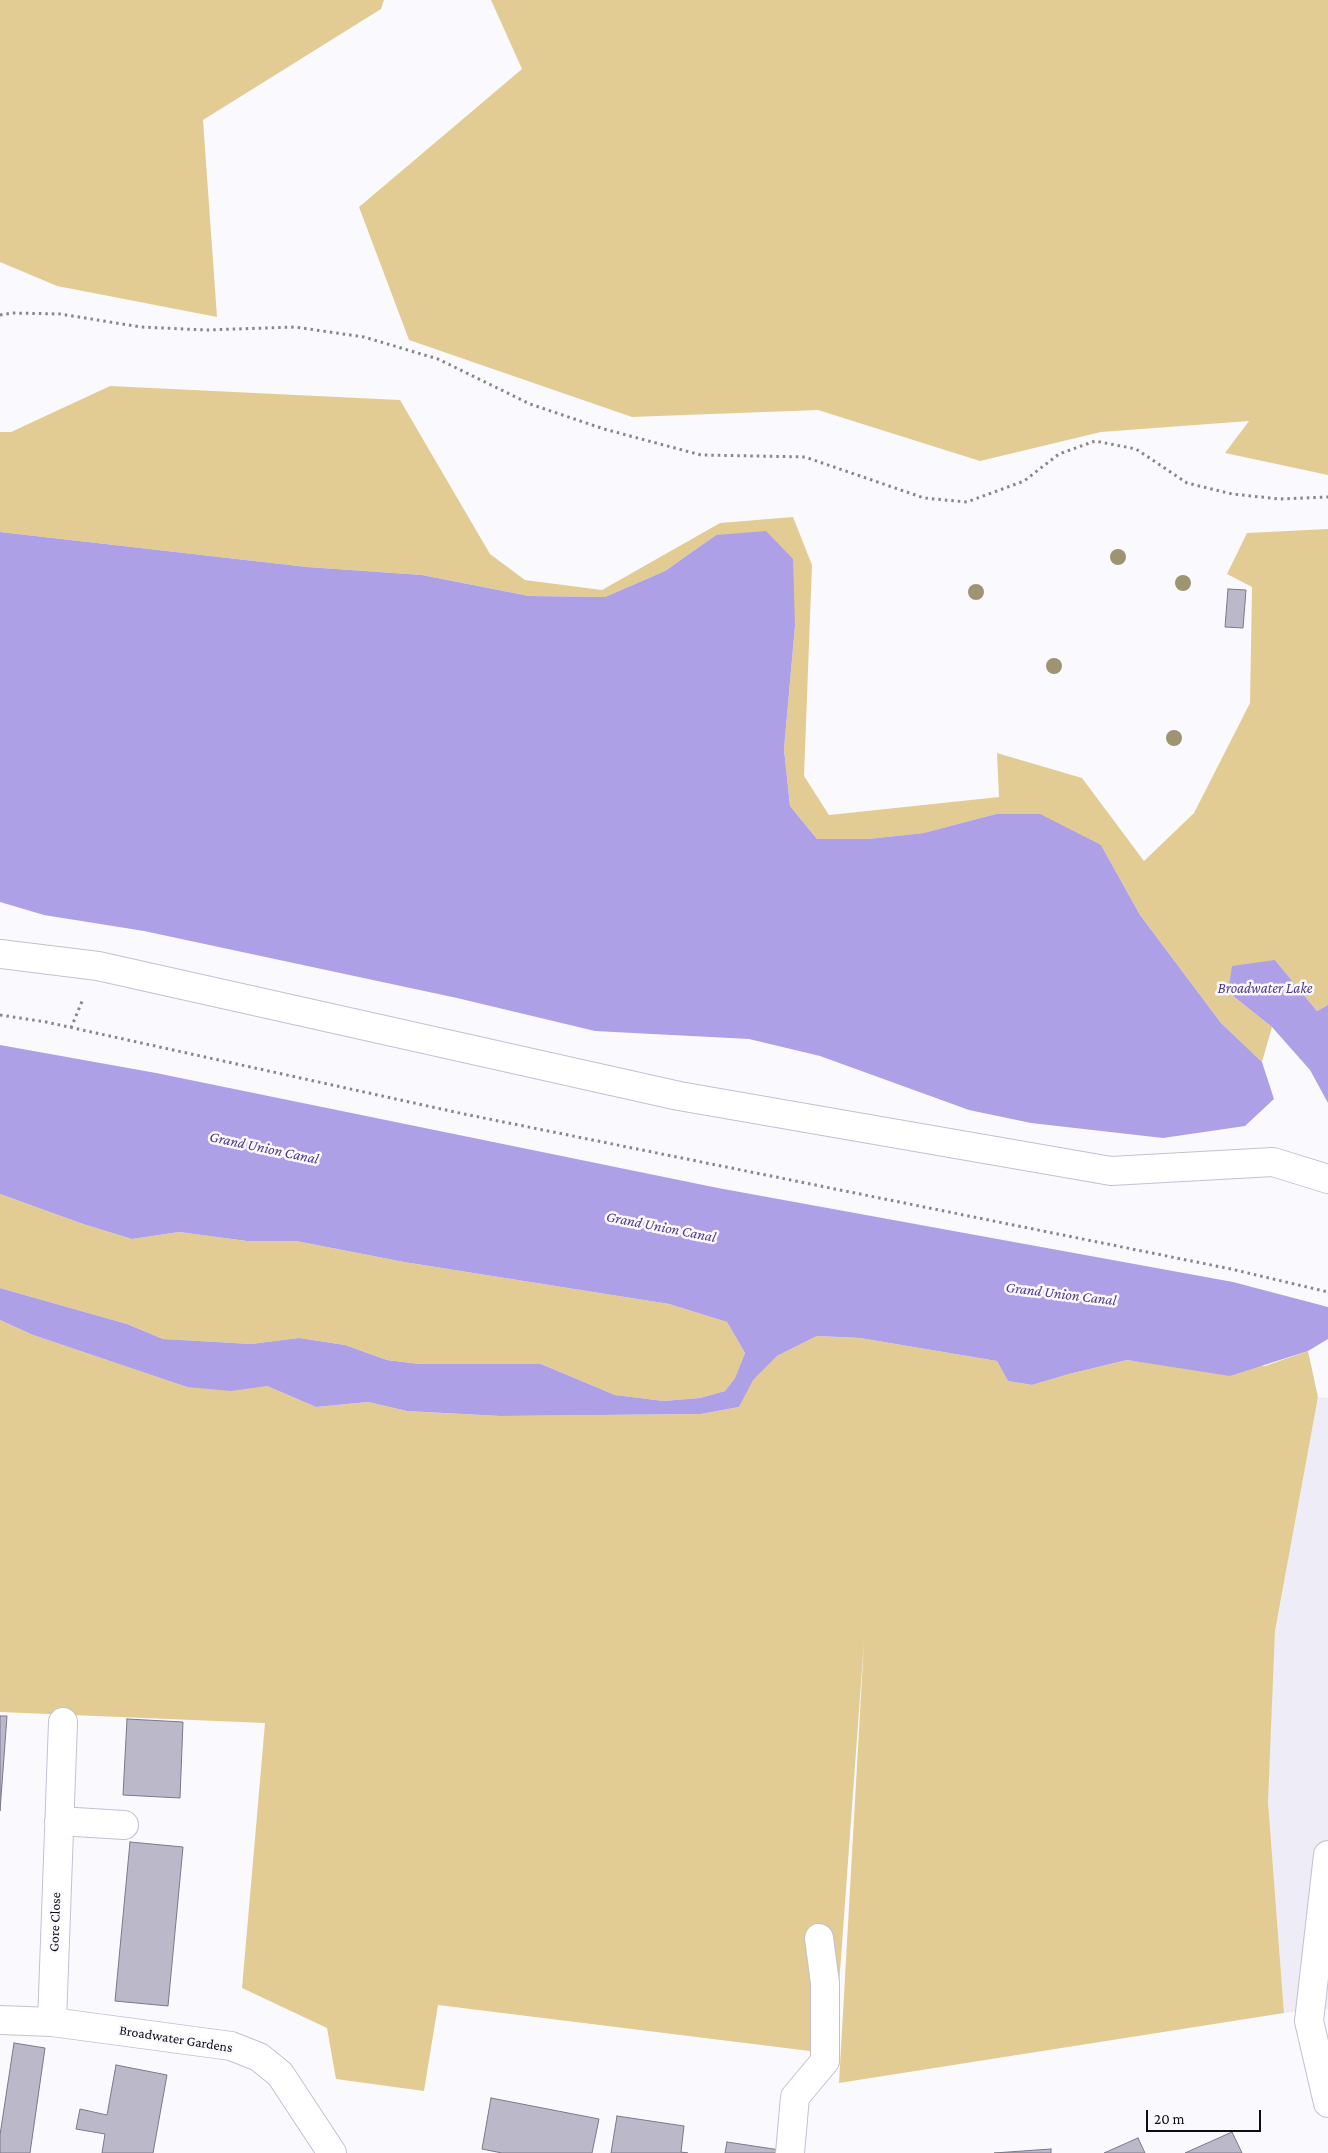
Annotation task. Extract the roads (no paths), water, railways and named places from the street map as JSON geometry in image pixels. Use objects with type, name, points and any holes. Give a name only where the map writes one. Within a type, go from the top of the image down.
[{"type":"street","points":[[0,954],[98,966],[679,1096],[1111,1172],[1274,1162],[1328,1179]]},
{"type":"street","name":"Gore Close","points":[[52,2022],[63,1722]]},
{"type":"street","points":[[59,1822],[124,1825]]},
{"type":"street","points":[[1328,1854],[1309,2021],[1328,2103]]},
{"type":"street","points":[[790,2153],[795,2097],[825,2061],[826,1983],[820,1938]]},
{"type":"street","name":"Broadwater Gardens","points":[[0,2020],[52,2022],[231,2046],[259,2057],[280,2074],[332,2153]]},
{"type":"water","points":[[766,531],[793,559],[795,626],[784,749],[790,806],[817,839],[868,839],[924,833],[996,814],[1040,814],[1101,845],[1140,915],[1221,1023],[1262,1062],[1274,1099],[1245,1126],[1163,1138],[1031,1123],[969,1110],[820,1056],[749,1039],[595,1031],[457,998],[144,931],[44,915],[0,902],[0,532],[307,567],[422,575],[529,596],[605,597],[665,571],[716,535]]},
{"type":"water","name":"Broadwater Lake","points":[[1275,960],[1317,1011],[1328,1005],[1328,1103],[1310,1070],[1272,1027],[1228,992],[1232,966]]},
{"type":"water","name":"Grand Union Canal","points":[[0,1045],[156,1073],[718,1188],[1233,1282],[1328,1307],[1328,1339],[1308,1351],[1230,1376],[1127,1360],[1032,1385],[1008,1381],[997,1361],[860,1338],[817,1336],[777,1356],[753,1380],[739,1407],[701,1414],[500,1416],[407,1411],[368,1402],[316,1407],[267,1386],[231,1391],[187,1387],[33,1335],[0,1320],[0,1288],[127,1324],[163,1339],[251,1344],[299,1338],[345,1345],[387,1360],[419,1364],[541,1364],[615,1395],[664,1401],[700,1398],[725,1391],[735,1378],[745,1353],[727,1322],[669,1304],[404,1262],[296,1241],[247,1241],[179,1232],[132,1239],[83,1224],[0,1194]]}]
